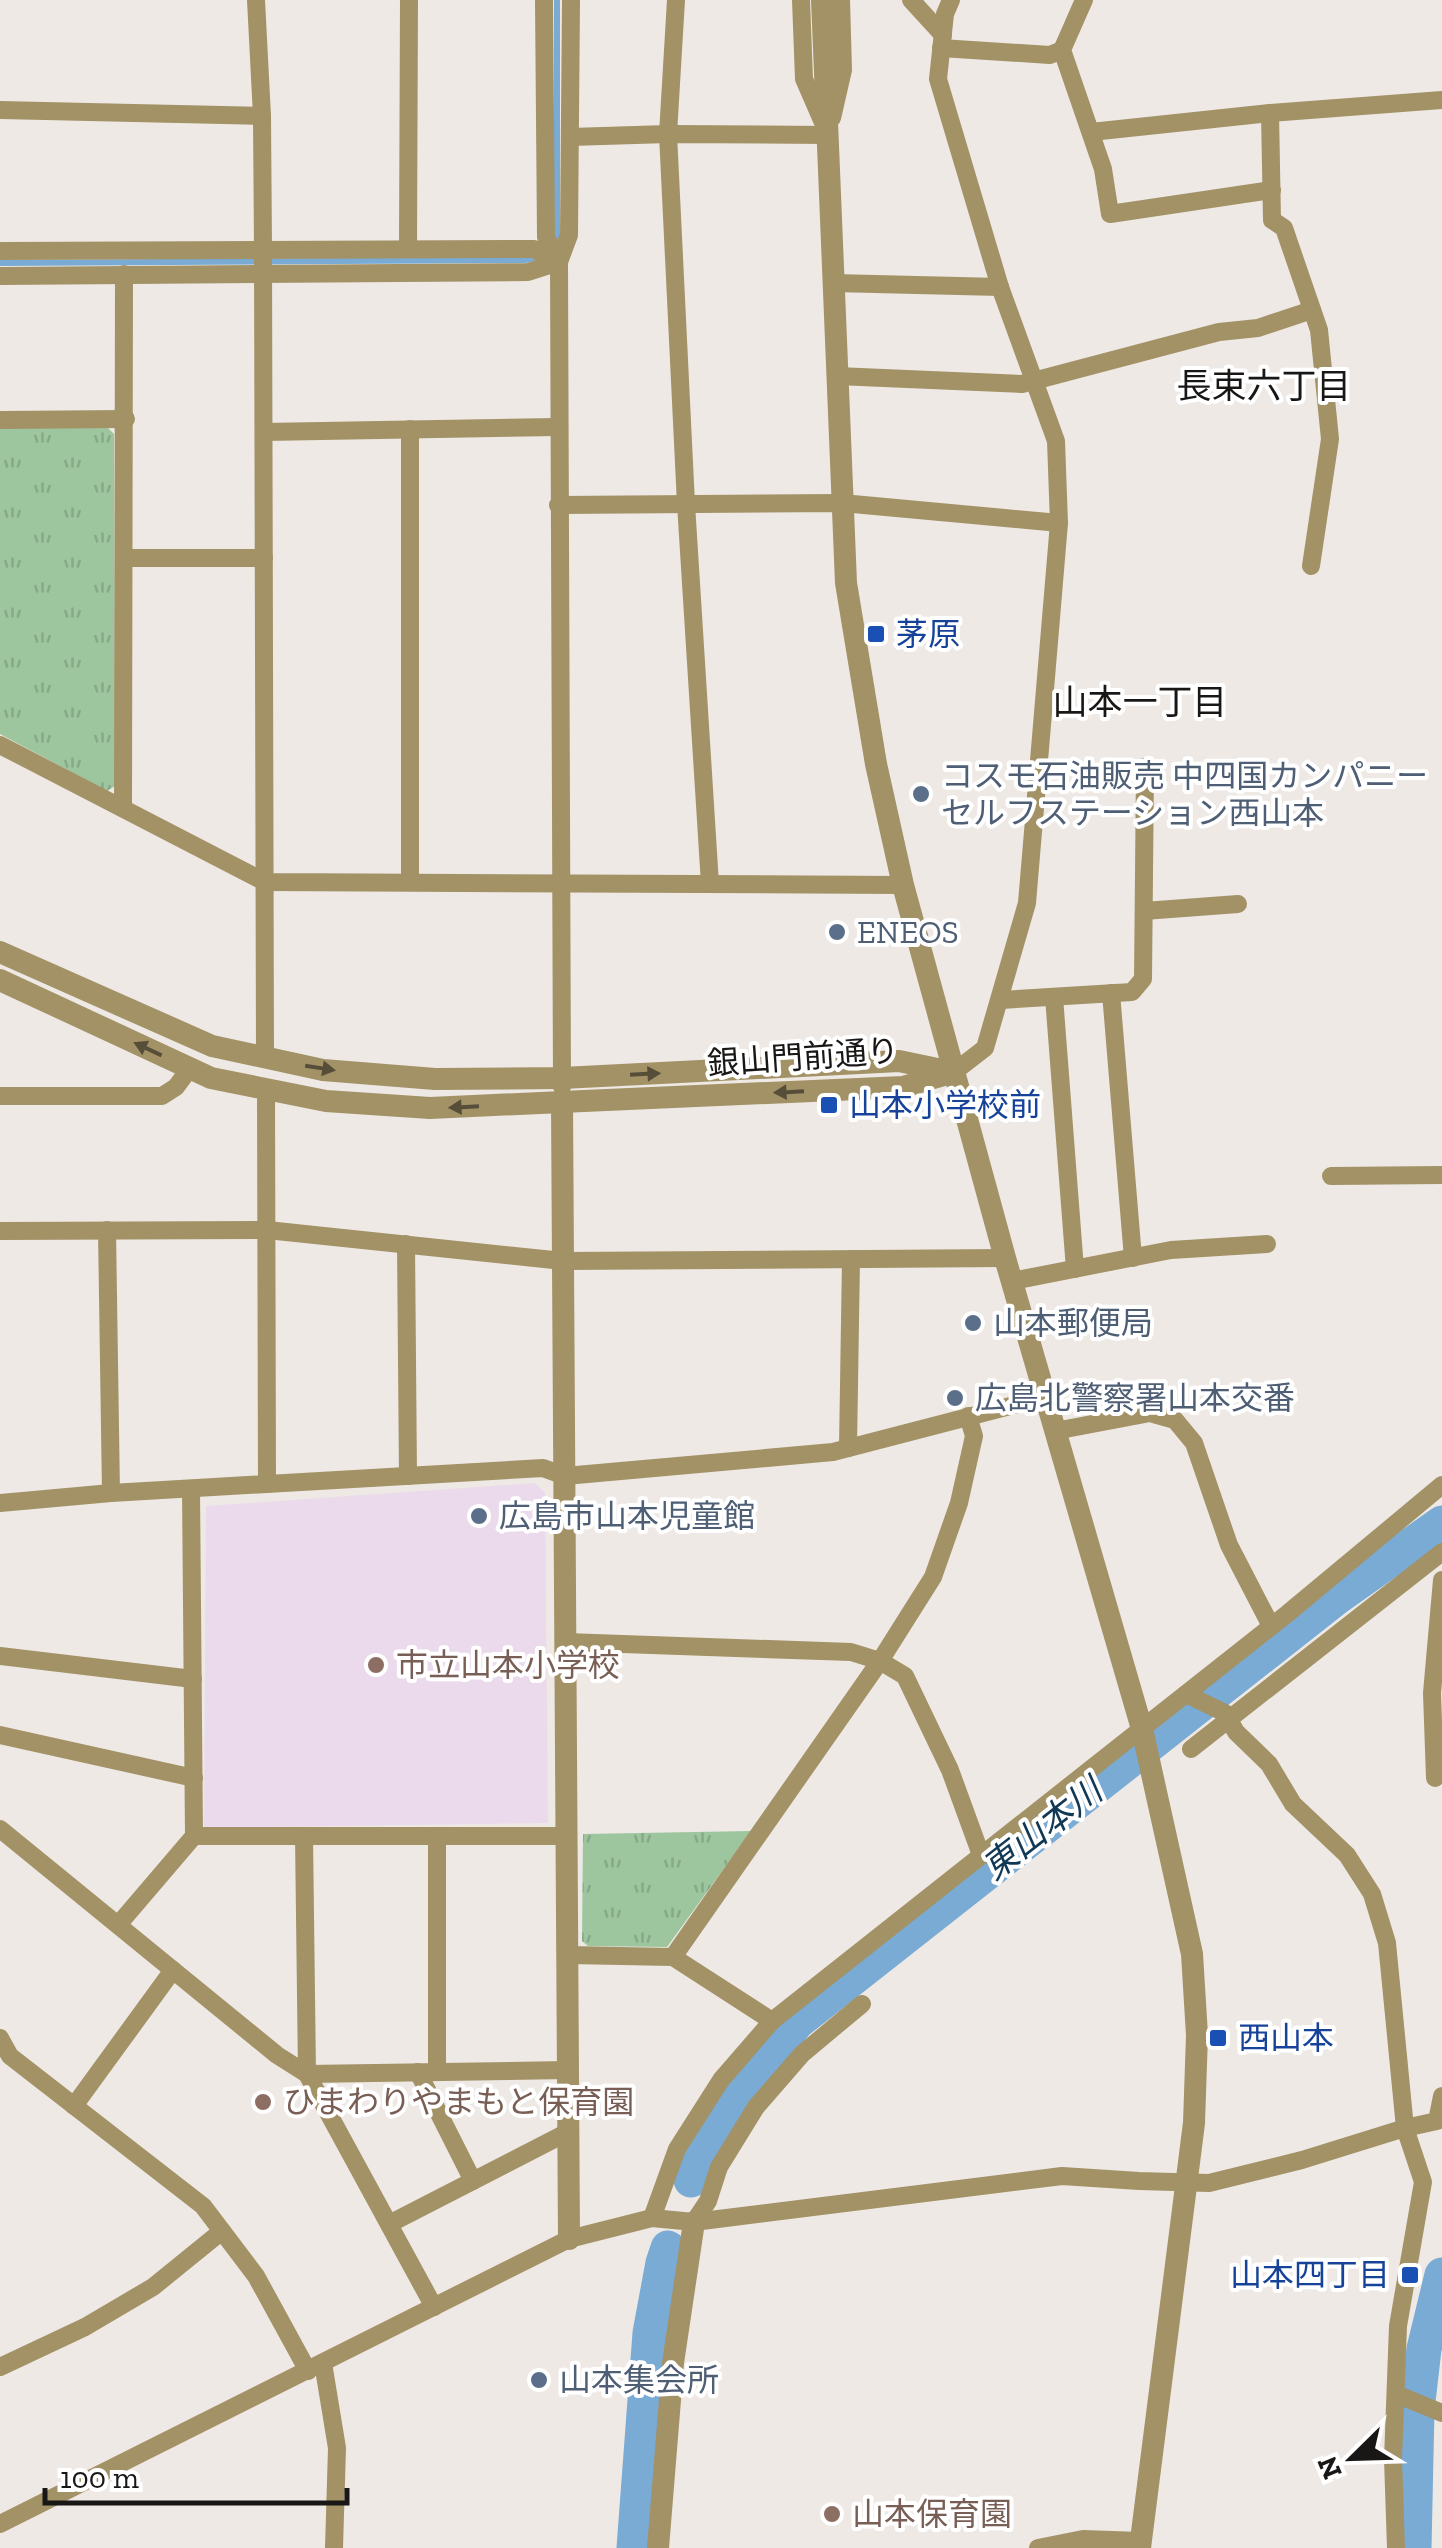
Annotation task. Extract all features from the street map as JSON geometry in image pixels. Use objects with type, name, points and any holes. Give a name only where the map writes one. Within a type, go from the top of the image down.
[{"type":"street","points":[[256,0],[262,116],[265,1057]]},
{"type":"street","points":[[408,0],[408,250]]},
{"type":"street","points":[[544,0],[546,237],[558,262]]},
{"type":"street","points":[[569,2239],[558,262],[569,235],[571,0]]},
{"type":"street","points":[[676,0],[668,134],[710,884]]},
{"type":"street","points":[[801,0],[804,79],[828,135]]},
{"type":"street","points":[[822,0],[846,583],[876,764],[904,886],[1008,1269],[1143,1732],[1192,1954],[1194,2123],[1140,2545],[1083,2539],[1038,2548]]},
{"type":"street","points":[[828,135],[843,70],[842,0]]},
{"type":"street","points":[[911,0],[942,41],[1050,54],[1062,50]]},
{"type":"street","points":[[950,0],[944,14],[938,78],[1000,287],[1056,441],[1059,523],[1028,903],[986,1048],[954,1072]]},
{"type":"street","points":[[1084,0],[1062,50],[1104,169],[1110,214],[1272,190]]},
{"type":"street","points":[[1091,132],[1442,100]]},
{"type":"street","points":[[0,110],[262,116]]},
{"type":"street","points":[[1270,113],[1272,220],[1284,228],[1319,330],[1330,439],[1312,566]]},
{"type":"street","points":[[570,137],[828,135]]},
{"type":"street","points":[[0,251],[534,249],[558,262]]},
{"type":"street","points":[[0,276],[528,272],[558,262]]},
{"type":"street","points":[[123,808],[124,274]]},
{"type":"street","points":[[834,283],[1000,287]]},
{"type":"street","points":[[837,376],[1022,384],[1218,332],[1258,328],[1312,310]]},
{"type":"street","points":[[0,420],[126,419]]},
{"type":"street","points":[[264,432],[558,427]]},
{"type":"street","points":[[410,429],[410,882]]},
{"type":"street","points":[[558,505],[842,503],[1059,523]]},
{"type":"street","points":[[125,558],[264,558]]},
{"type":"street","points":[[0,745],[264,882],[904,886]]},
{"type":"street","points":[[1000,1000],[1132,992],[1143,978],[1144,767]]},
{"type":"street","points":[[1144,911],[1238,904]]},
{"type":"street","name":"銀山門前通り","points":[[0,952],[212,1046],[323,1070],[435,1079],[562,1078],[899,1060],[954,1072]]},
{"type":"street","name":"銀山門前通り","points":[[0,980],[211,1078],[326,1101],[430,1108],[562,1102],[902,1086],[954,1072]]},
{"type":"street","points":[[1111,993],[1133,1258]]},
{"type":"street","points":[[1054,996],[1074,1269]]},
{"type":"street","points":[[0,1096],[162,1096],[176,1088],[190,1068]]},
{"type":"street","points":[[266,1089],[267,1484]]},
{"type":"street","points":[[1331,1176],[1442,1175]]},
{"type":"street","points":[[107,1230],[111,1493]]},
{"type":"street","points":[[0,1231],[266,1230],[563,1261],[850,1259],[1008,1269],[1074,1269],[1171,1250],[1267,1244]]},
{"type":"street","points":[[406,1244],[408,1476]]},
{"type":"street","points":[[848,1448],[850,1259]]},
{"type":"street","points":[[0,1504],[111,1493],[543,1468],[564,1476],[833,1452],[1044,1397]]},
{"type":"street","points":[[1055,1431],[1150,1413],[1175,1420],[1194,1442],[1229,1545],[1271,1626]]},
{"type":"street","points":[[673,1958],[880,1660],[933,1577],[959,1503],[974,1436],[968,1416]]},
{"type":"street","points":[[652,2218],[677,2149],[721,2080],[772,2021],[1143,1732],[1442,1485]]},
{"type":"street","points":[[118,1925],[194,1836],[191,1488]]},
{"type":"street","points":[[1191,1749],[1227,1716],[1442,1552]]},
{"type":"street","points":[[1435,1778],[1432,1693],[1442,1580]]},
{"type":"street","points":[[566,1642],[850,1652],[880,1660],[905,1676],[950,1770],[982,1855]]},
{"type":"street","points":[[0,1656],[193,1679]]},
{"type":"street","points":[[1186,1694],[1227,1716],[1236,1732],[1269,1764],[1293,1804],[1348,1855],[1372,1894],[1386,1943],[1405,2128],[1423,2182],[1398,2326],[1393,2458],[1396,2548]]},
{"type":"street","points":[[0,1735],[194,1778]]},
{"type":"street","points":[[0,1829],[278,2055],[308,2074],[568,2070]]},
{"type":"street","points":[[194,1836],[566,1836]]},
{"type":"street","points":[[304,1836],[308,2074],[434,2307]]},
{"type":"street","points":[[436,1836],[437,2072]]},
{"type":"street","points":[[568,1955],[673,1958],[772,2021]]},
{"type":"street","points":[[74,2106],[173,1970]]},
{"type":"street","points":[[658,2548],[673,2363],[694,2222],[708,2201],[719,2166],[756,2108],[802,2054],[862,2004]]},
{"type":"street","points":[[0,2038],[10,2056],[203,2206],[256,2276],[316,2367],[337,2448],[334,2548]]},
{"type":"street","points":[[418,2072],[473,2181]]},
{"type":"street","points":[[0,2524],[569,2239],[652,2218],[694,2222],[1062,2176],[1209,2183],[1437,2121],[1442,2096]]},
{"type":"street","points":[[389,2224],[568,2132]]},
{"type":"street","points":[[0,2367],[85,2327],[153,2287],[222,2231]]},
{"type":"street","points":[[1396,2394],[1434,2410]]},
{"type":"shaded area","name":"市立山本小学校","points":[[535,1483],[545,1493],[548,1823],[204,1828],[206,1506]]},
{"type":"green space","points":[[107,427],[114,434],[115,786],[107,791],[0,734],[0,428]]},
{"type":"green space","points":[[751,1831],[667,1947],[588,1946],[582,1941],[583,1834]]},
{"type":"waterway","points":[[554,242],[557,0]]},
{"type":"waterway","points":[[0,263],[538,257]]},
{"type":"waterway","name":"東山本川","points":[[691,2180],[722,2116],[797,2022],[1336,1598],[1442,1523]]},
{"type":"waterway","name":"東山本川","points":[[634,2548],[650,2333],[668,2248]]},
{"type":"waterway","points":[[1414,2548],[1417,2410],[1424,2349],[1442,2275]]},
{"type":"place","name":"茅原","points":[[876,634]]},
{"type":"place","name":"コスモ石油販売 中四国カンパニー セルフステーション西山本","points":[[921,794]]},
{"type":"place","name":"ENEOS","points":[[837,932]]},
{"type":"place","name":"山本小学校前","points":[[829,1105]]},
{"type":"place","name":"山本郵便局","points":[[973,1323]]},
{"type":"place","name":"広島北警察署山本交番","points":[[955,1398]]},
{"type":"place","name":"広島市山本児童館","points":[[479,1516]]},
{"type":"place","name":"市立山本小学校","points":[[376,1665]]},
{"type":"place","name":"西山本","points":[[1218,2038]]},
{"type":"place","name":"ひまわりやまもと保育園","points":[[263,2102]]},
{"type":"place","name":"山本四丁目","points":[[1410,2275]]},
{"type":"place","name":"山本集会所","points":[[539,2380]]},
{"type":"place","name":"山本保育園","points":[[832,2514]]},
{"type":"district","name":"長束六丁目","points":[[1264,386]]},
{"type":"district","name":"山本一丁目","points":[[1140,702]]}]
